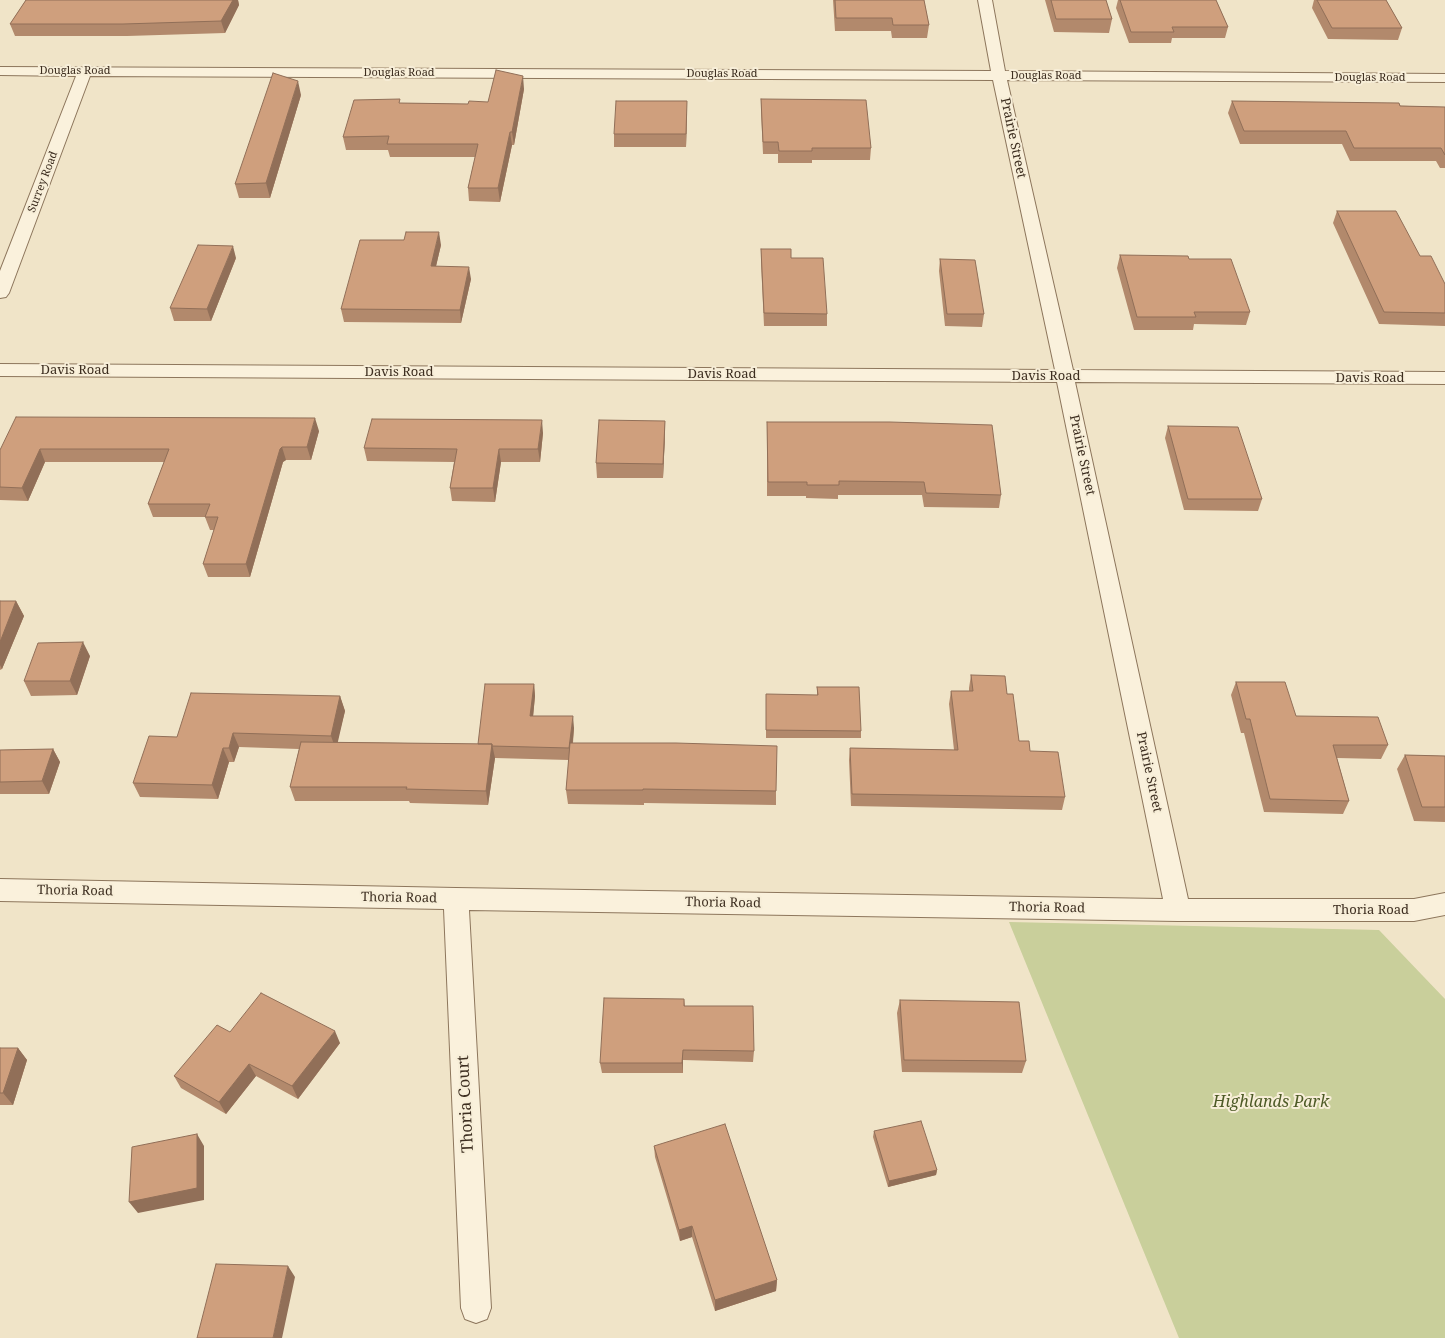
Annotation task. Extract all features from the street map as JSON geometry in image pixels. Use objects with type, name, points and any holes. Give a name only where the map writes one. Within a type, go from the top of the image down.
[{"type":"street","name":"Prairie Street","points":[[985,0],[1178,910]]},
{"type":"street","name":"Douglas Road","points":[[0,70],[1445,78]]},
{"type":"street","name":"Surrey Road","points":[[0,293],[85,71]]},
{"type":"street","name":"Davis Road","points":[[0,370],[1445,378]]},
{"type":"street","name":"Thoria Road","points":[[0,890],[456,899],[1178,910],[1414,910],[1445,904]]},
{"type":"street","name":"Thoria Court","points":[[456,899],[476,1308]]},
{"type":"green space","name":"Highlands Park","points":[[1009,922],[1379,930],[1445,999],[1445,1338],[1179,1338]]},
{"type":"building","points":[[26,0],[233,0],[221,21],[123,24],[10,24]]},
{"type":"building","points":[[835,0],[924,0],[929,25],[893,25],[892,18],[836,18]]},
{"type":"building","points":[[1051,0],[1106,0],[1112,19],[1056,19]]},
{"type":"building","points":[[1120,0],[1216,0],[1228,27],[1172,27],[1174,32],[1131,32]]},
{"type":"building","points":[[1317,0],[1386,0],[1402,28],[1332,28]]},
{"type":"building","points":[[496,70],[523,76],[512,132],[510,132],[498,188],[468,188],[478,144],[387,144],[389,136],[343,137],[354,100],[400,99],[399,103],[468,104],[469,101],[488,102]]},
{"type":"building","points":[[273,73],[298,81],[266,183],[235,184]]},
{"type":"building","points":[[761,99],[866,100],[871,148],[812,148],[812,151],[779,151],[778,142],[763,142]]},
{"type":"building","points":[[616,101],[687,101],[686,134],[614,134]]},
{"type":"building","points":[[1232,101],[1399,103],[1400,106],[1445,107],[1445,155],[1441,148],[1354,148],[1346,131],[1244,131]]},
{"type":"building","points":[[1337,211],[1396,211],[1420,256],[1431,256],[1445,284],[1445,313],[1384,312]]},
{"type":"building","points":[[406,232],[439,232],[431,266],[469,267],[460,310],[341,309],[360,240],[404,240]]},
{"type":"building","points":[[198,245],[233,246],[207,309],[170,308]]},
{"type":"building","points":[[761,249],[791,249],[791,258],[823,258],[827,314],[764,313]]},
{"type":"building","points":[[1120,255],[1188,256],[1189,259],[1231,259],[1250,312],[1194,312],[1196,317],[1137,317]]},
{"type":"building","points":[[940,259],[975,260],[984,314],[947,314]]},
{"type":"building","points":[[16,417],[315,418],[307,447],[282,447],[280,449],[246,564],[203,564],[218,517],[205,517],[210,504],[148,504],[169,449],[40,449],[22,488],[0,487],[0,450]]},
{"type":"building","points":[[372,419],[542,420],[538,449],[499,449],[493,488],[450,488],[457,449],[364,448]]},
{"type":"building","points":[[599,420],[665,421],[663,464],[596,463]]},
{"type":"building","points":[[767,422],[890,422],[992,425],[1001,495],[926,493],[924,482],[839,481],[839,485],[807,485],[807,482],[768,482]]},
{"type":"building","points":[[1168,426],[1238,427],[1262,499],[1188,499]]},
{"type":"building","points":[[0,601],[16,601],[0,642]]},
{"type":"building","points":[[83,642],[70,681],[24,681],[38,643]]},
{"type":"building","points":[[971,675],[1005,676],[1007,694],[1013,694],[1019,741],[1029,741],[1030,751],[1058,752],[1065,797],[852,794],[850,748],[958,750],[951,691],[973,691]]},
{"type":"building","points":[[1236,682],[1285,682],[1296,716],[1378,717],[1388,745],[1333,745],[1349,801],[1270,799],[1250,719],[1246,719]]},
{"type":"building","points":[[485,684],[534,684],[530,716],[573,716],[569,748],[492,746],[492,744],[478,744]]},
{"type":"building","points":[[817,687],[859,687],[861,731],[766,730],[766,694],[818,695]]},
{"type":"building","points":[[191,693],[340,696],[331,736],[233,733],[229,748],[223,748],[212,785],[133,783],[149,736],[177,737]]},
{"type":"building","points":[[301,742],[492,744],[486,791],[406,789],[407,787],[290,787]]},
{"type":"building","points":[[570,743],[676,743],[777,746],[776,791],[643,789],[566,790]]},
{"type":"building","points":[[53,749],[42,781],[0,782],[0,750]]},
{"type":"building","points":[[1405,755],[1445,756],[1445,807],[1422,807]]},
{"type":"building","points":[[261,993],[335,1031],[292,1086],[249,1064],[219,1102],[174,1076],[217,1025],[230,1032]]},
{"type":"building","points":[[604,998],[684,999],[684,1006],[753,1006],[754,1051],[683,1050],[682,1063],[600,1063]]},
{"type":"building","points":[[900,1000],[1019,1002],[1026,1061],[904,1060]]},
{"type":"building","points":[[0,1048],[18,1048],[3,1093],[0,1093]]},
{"type":"building","points":[[921,1121],[937,1170],[889,1181],[874,1131]]},
{"type":"building","points":[[725,1124],[777,1280],[715,1300],[692,1226],[679,1230],[654,1146]]},
{"type":"building","points":[[197,1134],[197,1188],[129,1202],[132,1147]]},
{"type":"building","points":[[216,1264],[288,1266],[273,1338],[197,1338]]}]
